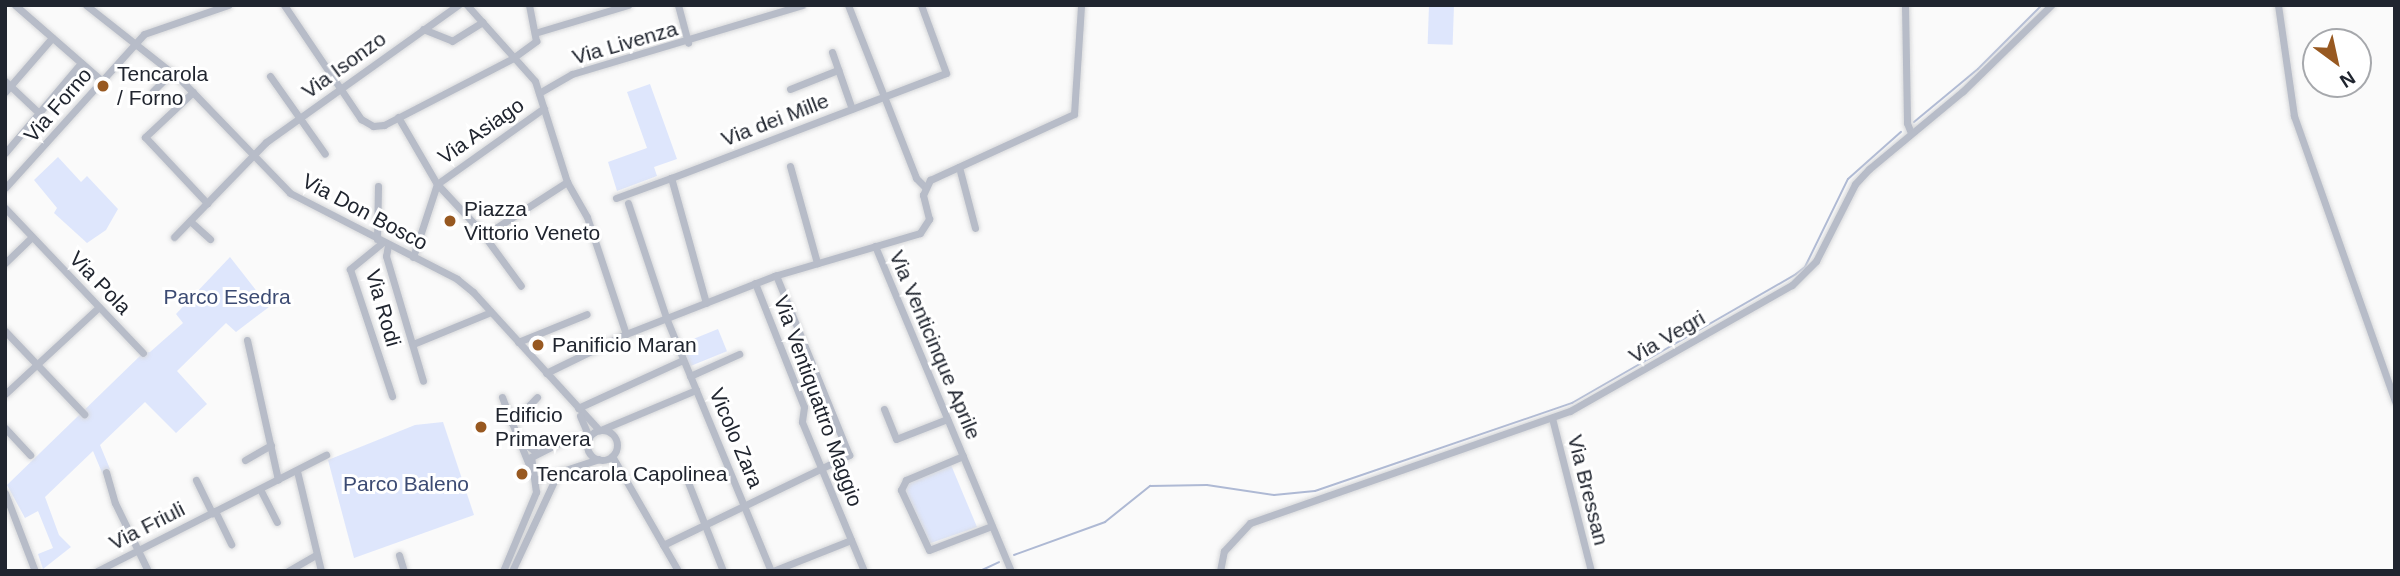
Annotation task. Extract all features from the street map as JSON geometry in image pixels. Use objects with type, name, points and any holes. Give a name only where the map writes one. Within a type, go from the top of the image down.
[{"type":"street","points":[[15,5],[102,81]]},
{"type":"street","name":"Via Don Bosco","points":[[86,5],[172,72],[290,193],[457,279],[491,312],[578,410],[601,430],[615,437]]},
{"type":"street","name":"Via Forno","points":[[5,188],[135,43],[152,29],[228,5]]},
{"type":"street","points":[[284,5],[361,119],[373,126],[398,117],[513,58],[536,41],[538,33],[529,5]]},
{"type":"street","name":"Via Isonzo","points":[[174,237],[252,155],[340,88],[458,5]]},
{"type":"street","points":[[467,5],[539,93],[567,182],[587,217],[626,334]]},
{"type":"street","points":[[538,33],[628,5]]},
{"type":"street","points":[[678,5],[688,43]]},
{"type":"street","name":"Via Livenza","points":[[539,93],[572,75],[688,43],[802,5]]},
{"type":"street","points":[[848,5],[916,178],[925,187]]},
{"type":"street","name":"Via dei Mille","points":[[615,198],[947,73],[920,5]]},
{"type":"street","points":[[546,373],[626,334],[776,275],[920,233],[927,226],[925,187],[930,180],[1074,114],[1081,5]]},
{"type":"street","points":[[1905,5],[1907,123],[1911,133]]},
{"type":"street","name":"Via Vegri","points":[[1220,571],[1230,542],[1250,523],[1552,418],[1594,399],[1791,285],[1816,261],[1855,184],[1978,78],[2051,5]]},
{"type":"street","points":[[2278,5],[2294,116],[2395,401]]},
{"type":"street","points":[[423,29],[452,41],[482,22]]},
{"type":"street","points":[[39,113],[7,86],[52,38]]},
{"type":"street","points":[[832,52],[852,109]]},
{"type":"street","points":[[5,153],[81,64]]},
{"type":"street","points":[[790,89],[838,70]]},
{"type":"street","points":[[153,91],[172,72]]},
{"type":"street","points":[[270,76],[325,154]]},
{"type":"street","points":[[193,92],[145,136],[206,203]]},
{"type":"street","name":"Via Asiago","points":[[437,184],[544,108]]},
{"type":"street","points":[[398,117],[437,184],[485,235],[521,286]]},
{"type":"street","points":[[790,166],[817,263]]},
{"type":"street","points":[[959,167],[975,228]]},
{"type":"street","points":[[671,178],[706,303]]},
{"type":"street","points":[[485,235],[567,182]]},
{"type":"street","points":[[413,257],[437,184]]},
{"type":"street","points":[[378,186],[375,224],[383,242],[423,381]]},
{"type":"street","name":"Vicolo Zara","points":[[628,203],[667,320],[772,571]]},
{"type":"street","name":"Via Pola","points":[[5,208],[143,353]]},
{"type":"street","points":[[190,221],[209,239]]},
{"type":"street","points":[[365,233],[375,224]]},
{"type":"street","points":[[5,263],[32,236]]},
{"type":"street","name":"Via Rodi","points":[[383,242],[350,269],[392,396]]},
{"type":"street","name":"Via Venticinque Aprile","points":[[875,247],[1011,571]]},
{"type":"street","points":[[663,545],[849,455],[776,275]]},
{"type":"street","name":"Via Ventiquattro Maggio","points":[[755,283],[804,407],[802,422],[864,571]]},
{"type":"street","points":[[5,394],[99,307]]},
{"type":"street","points":[[413,345],[491,312]]},
{"type":"street","points":[[518,342],[587,314]]},
{"type":"street","points":[[5,331],[84,414]]},
{"type":"street","points":[[247,340],[278,480]]},
{"type":"street","points":[[690,376],[738,354]]},
{"type":"street","points":[[569,438],[579,427],[578,410],[683,360]]},
{"type":"street","points":[[529,465],[536,452],[569,438],[589,437],[696,390]]},
{"type":"street","points":[[502,397],[535,480],[533,504],[503,571]]},
{"type":"street","points":[[512,422],[537,397]]},
{"type":"street","points":[[884,409],[896,439],[947,419]]},
{"type":"street","name":"Via Don Bosco","points":[[578,410],[589,437],[588,450],[598,459]]},
{"type":"street","name":"Via Bressan","points":[[1552,418],[1591,571]]},
{"type":"street","points":[[612,456],[617,446],[615,437],[624,423]]},
{"type":"street","points":[[5,428],[30,455]]},
{"type":"street","points":[[517,437],[536,452]]},
{"type":"street","points":[[245,460],[271,444]]},
{"type":"street","name":"Via Friuli","points":[[97,571],[327,456]]},
{"type":"street","points":[[535,480],[556,477],[598,459],[612,456]]},
{"type":"street","points":[[612,456],[678,571]]},
{"type":"street","name":"Via Venticinque Aprile","points":[[963,456],[906,480],[901,491],[929,550],[992,526]]},
{"type":"street","points":[[297,471],[321,571]]},
{"type":"street","points":[[106,472],[136,551],[148,571]]},
{"type":"street","points":[[684,472],[723,571]]},
{"type":"street","points":[[512,571],[556,477]]},
{"type":"street","name":"Via Friuli","points":[[196,480],[231,544]]},
{"type":"street","points":[[260,489],[277,522]]},
{"type":"street","points":[[5,493],[35,571]]},
{"type":"street","points":[[772,571],[851,540]]},
{"type":"street","points":[[288,571],[317,555]]},
{"type":"street","points":[[398,555],[404,571]]},
{"type":"green space","points":[[1429,5],[1454,6],[1453,45],[1428,44]]},
{"type":"green space","points":[[650,84],[677,159],[654,167],[657,176],[617,191],[608,162],[647,148],[627,92]]},
{"type":"green space","points":[[58,157],[81,182],[87,176],[118,209],[106,230],[87,243],[54,213],[57,208],[34,180]]},
{"type":"green space","name":"Parco Esedra","points":[[230,257],[269,307],[236,332],[226,323],[177,371],[207,404],[176,433],[145,402],[100,445],[110,469],[103,475],[93,451],[45,497],[59,535],[71,547],[43,569],[38,554],[53,548],[38,511],[25,518],[7,485],[143,353],[150,352],[183,323],[176,314]]},
{"type":"green space","points":[[718,329],[727,351],[690,366],[681,344]]},
{"type":"green space","name":"Parco Baleno","points":[[443,422],[474,515],[354,558],[328,460],[415,425]]},
{"type":"green space","points":[[951,465],[977,527],[928,544],[904,489],[906,483]]},
{"type":"waterway","points":[[1914,122],[1978,69],[2042,5]]},
{"type":"waterway","points":[[1014,555],[1105,522],[1150,486],[1207,485],[1274,495],[1315,491],[1572,403],[1805,267],[1848,179],[1901,132]]},
{"type":"waterway","points":[[980,571],[999,562]]},
{"type":"place","name":"Tencarola / Forno","points":[[103,86]]},
{"type":"place","name":"Piazza Vittorio Veneto","points":[[450,221]]},
{"type":"place","name":"Panificio Maran","points":[[538,345]]},
{"type":"place","name":"Edificio Primavera","points":[[481,427]]},
{"type":"place","name":"Tencarola Capolinea","points":[[522,474]]}]
